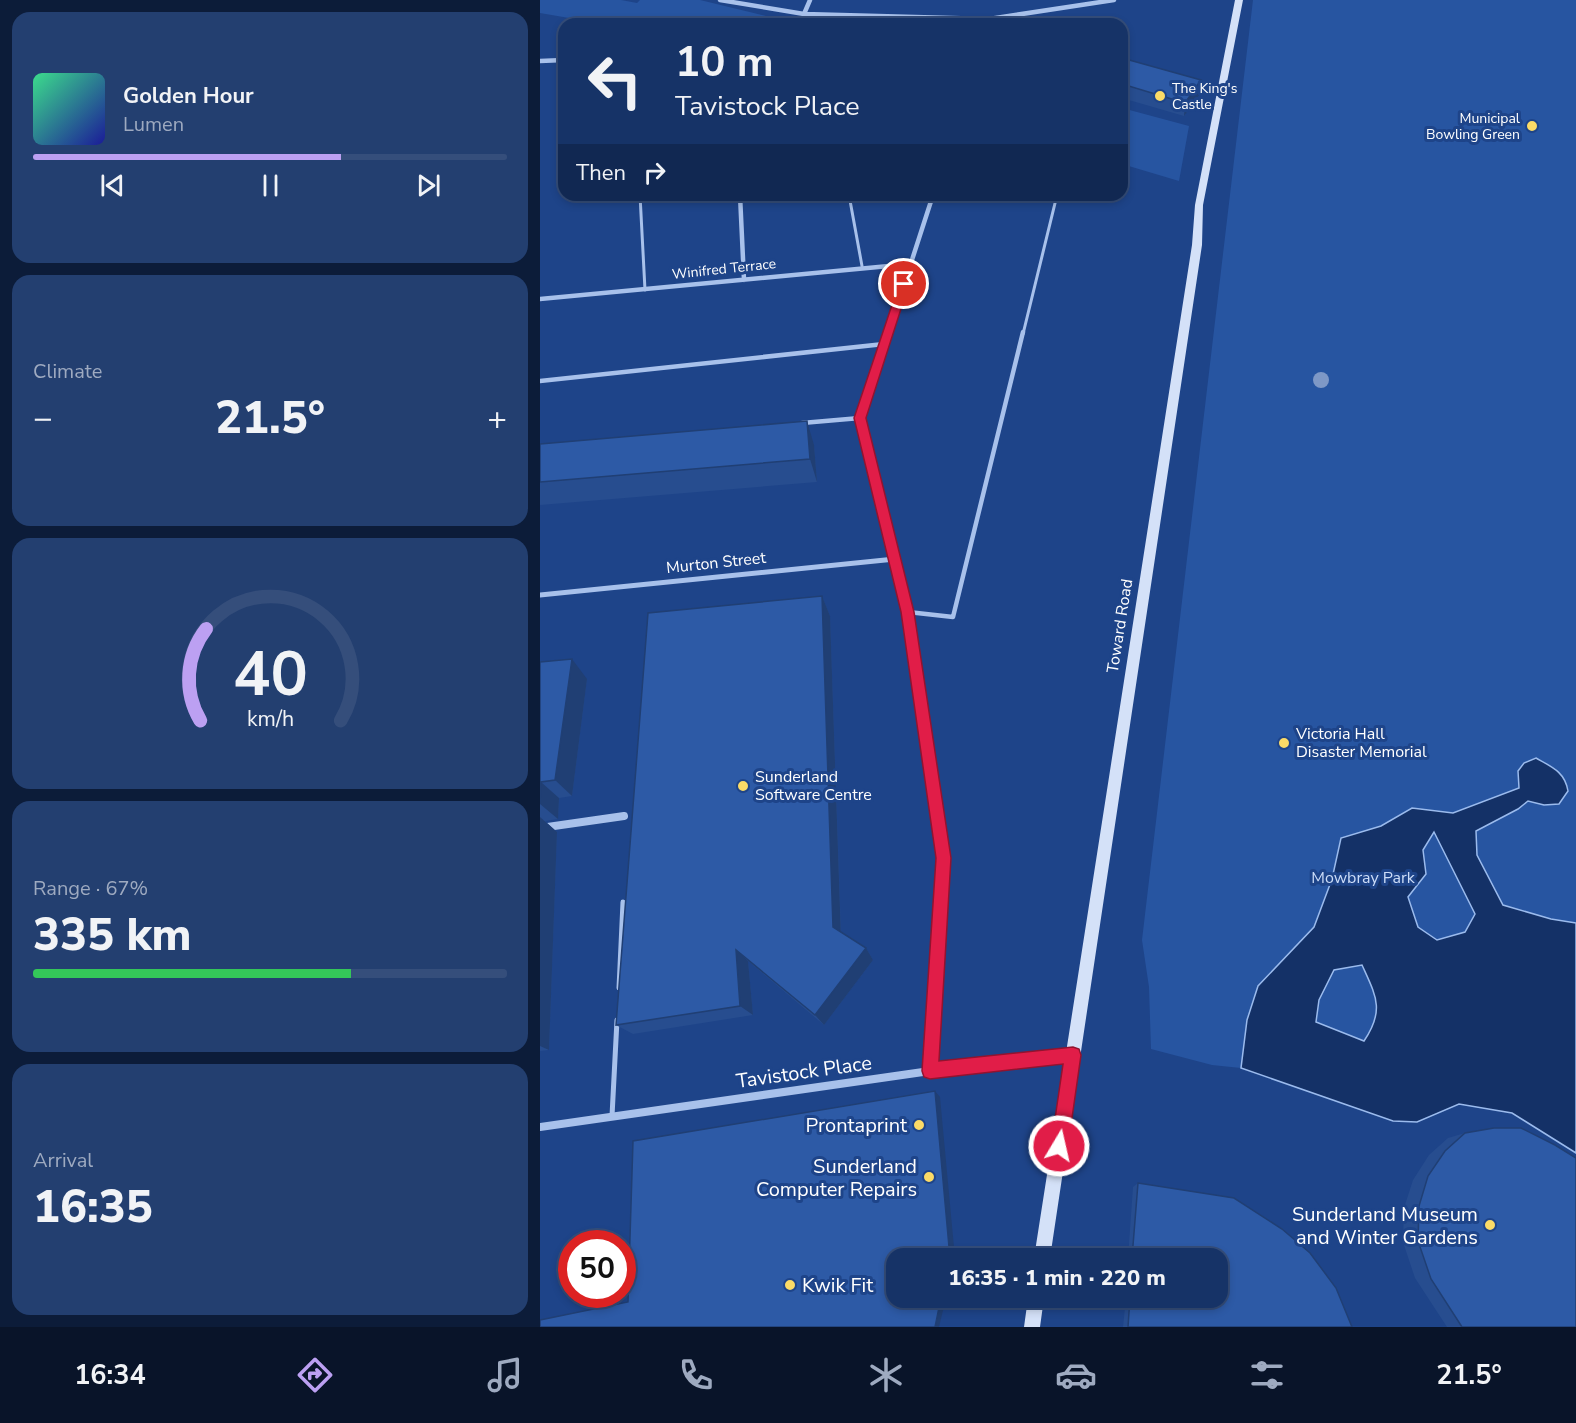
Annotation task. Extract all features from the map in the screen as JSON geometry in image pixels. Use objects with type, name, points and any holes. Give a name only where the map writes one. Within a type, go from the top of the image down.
[{"type":"main road","name":"Toward Road","points":[[1044,1248],[1197,245],[1199,205],[1239,0]]},
{"type":"main road","points":[[1032,1327],[1035,1308]]},
{"type":"street","points":[[720,0],[804,14],[952,18]]},
{"type":"street","points":[[804,14],[810,0]]},
{"type":"street","points":[[996,18],[1114,0]]},
{"type":"street","points":[[540,61],[558,60]]},
{"type":"street","points":[[740,201],[744,280]]},
{"type":"street","points":[[930,1071],[944,858],[908,612],[860,418],[931,201]]},
{"type":"street","name":"Winifred Terrace","points":[[540,299],[744,280],[862,266],[910,264]]},
{"type":"street","name":"Murton Street","points":[[540,595],[896,559]]},
{"type":"street","points":[[540,828],[624,816]]},
{"type":"street","name":"Tavistock Place","points":[[540,1127],[930,1071],[1073,1055]]},
{"type":"lane","points":[[640,201],[645,290]]},
{"type":"lane","points":[[850,201],[862,266]]},
{"type":"lane","points":[[908,612],[953,617],[1056,201]]},
{"type":"lane","points":[[540,381],[884,344]]},
{"type":"lane","points":[[793,424],[860,418]]},
{"type":"lane","points":[[618,997],[623,902]]},
{"type":"lane","points":[[612,1116],[618,1009]]},
{"type":"green space","points":[[540,0],[621,0],[637,3],[640,0],[700,0],[774,18],[569,18],[540,13]]},
{"type":"green space","name":"Mowbray Park","points":[[1253,0],[1576,0],[1576,1153],[1512,1113],[1459,1104],[1417,1122],[1393,1121],[1241,1068],[1212,1065],[1151,1049],[1149,987],[1142,940]]},
{"type":"green space","points":[[1128,110],[1189,126],[1179,181],[1128,166]]},
{"type":"shaded area","points":[[1536,758],[1552,767],[1564,779],[1568,791],[1559,804],[1544,805],[1528,801],[1518,809],[1476,831],[1477,855],[1503,905],[1551,919],[1576,923],[1576,1153],[1512,1113],[1459,1104],[1417,1122],[1393,1121],[1241,1068],[1247,1020],[1258,986],[1314,927],[1332,879],[1341,838],[1381,826],[1412,808],[1453,813],[1519,788],[1518,771],[1524,763]],"holes":[[[1434,832],[1475,914],[1465,932],[1437,940],[1418,927],[1408,897],[1426,874],[1423,850]],[[1362,965],[1376,1003],[1375,1020],[1364,1041],[1316,1022],[1319,1000],[1334,970]]]},
{"type":"building","points":[[1128,60],[1201,80],[1185,103],[1128,86]]},
{"type":"building","points":[[807,421],[810,459],[540,482],[540,444]]},
{"type":"building","name":"Sunderland Software Centre","points":[[822,596],[833,927],[866,948],[815,1015],[736,950],[740,1006],[616,1025],[648,613]]},
{"type":"building","points":[[572,659],[555,780],[541,782],[540,803],[540,662]]},
{"type":"building","points":[[935,1091],[949,1248],[886,1248],[886,1308],[939,1308],[935,1327],[540,1327],[540,1320],[599,1308],[636,1308],[636,1230],[630,1230],[633,1141]]},
{"type":"building","name":"Sunderland Museum and Winter Gardens","points":[[1494,1128],[1521,1128],[1576,1158],[1576,1327],[1462,1327],[1431,1279],[1418,1241],[1419,1206],[1428,1176],[1445,1151],[1465,1133]]},
{"type":"building","points":[[1138,1183],[1234,1198],[1282,1229],[1310,1253],[1336,1288],[1352,1327],[1128,1327],[1129,1308],[1228,1308],[1228,1248],[1133,1248]]},
{"type":"place","name":"The King's Castle","points":[[1160,96]]},
{"type":"place","name":"Municipal Bowling Green","points":[[1532,126]]},
{"type":"place","name":"Victoria Hall Disaster Memorial","points":[[1284,743]]},
{"type":"place","name":"Sunderland Software Centre","points":[[743,786]]},
{"type":"place","name":"Prontaprint","points":[[919,1125]]},
{"type":"place","name":"Sunderland Computer Repairs","points":[[929,1177]]},
{"type":"place","name":"Sunderland Museum and Winter Gardens","points":[[1490,1225]]},
{"type":"place","name":"Kwik Fit","points":[[790,1285]]},
{"type":"route","points":[[904,284],[860,418],[908,612],[944,858],[930,1071],[1073,1055],[1059,1146]]}]
